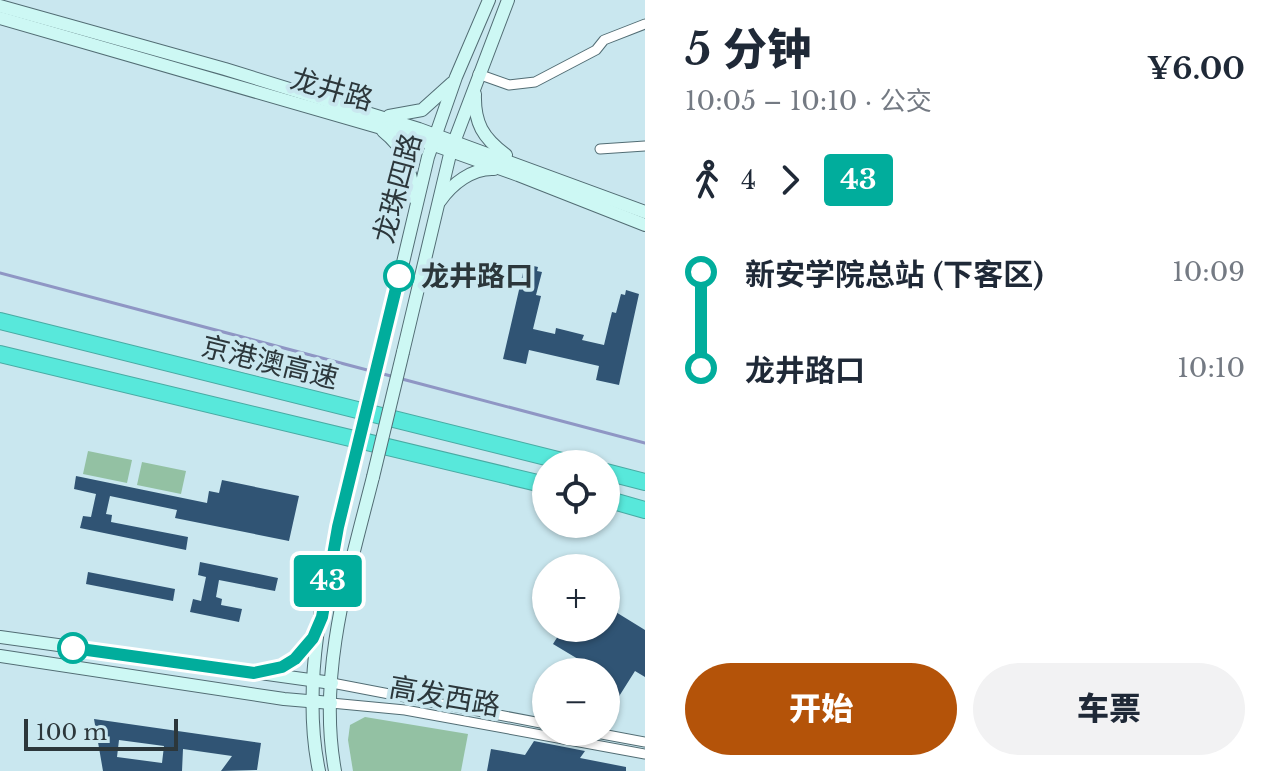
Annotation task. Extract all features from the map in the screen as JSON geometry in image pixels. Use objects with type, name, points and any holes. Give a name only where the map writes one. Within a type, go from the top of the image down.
[{"type":"highway","name":"京港澳高速","points":[[0,321],[532,454]]},
{"type":"highway","name":"京港澳高速","points":[[0,354],[532,482]]},
{"type":"highway","points":[[620,476],[645,482]]},
{"type":"highway","points":[[620,503],[645,510]]},
{"type":"main road","name":"龙珠四路","points":[[319,771],[314,745],[313,680],[332,556],[416,201],[456,77],[489,0]]},
{"type":"main road","name":"龙珠四路","points":[[335,771],[332,683],[345,589],[453,146],[508,0]]},
{"type":"main road","name":"龙井路","points":[[0,6],[434,139],[645,212]]},
{"type":"main road","name":"龙井路","points":[[0,18],[379,122]]},
{"type":"main road","points":[[478,74],[475,102],[479,128],[485,139],[518,169]]},
{"type":"main road","points":[[416,201],[409,164],[398,144],[379,122],[422,110],[456,77]]},
{"type":"main road","points":[[436,212],[448,191],[468,175],[483,169],[518,169]]},
{"type":"main road","name":"龙井路","points":[[518,169],[645,225]]},
{"type":"main road","points":[[254,673],[282,667],[295,659],[313,638],[322,617]]},
{"type":"main road","points":[[0,637],[332,683]]},
{"type":"main road","points":[[0,656],[331,703]]},
{"type":"street","points":[[478,74],[509,85],[535,82],[596,50],[604,40],[645,24]]},
{"type":"street","points":[[600,149],[645,146]]},
{"type":"street","name":"高发西路","points":[[332,683],[532,721]]},
{"type":"street","name":"高发西路","points":[[331,703],[405,710],[645,754]]},
{"type":"street","points":[[620,737],[645,742]]},
{"type":"green space","points":[[88,451],[132,460],[127,483],[83,474]]},
{"type":"green space","points":[[142,462],[186,471],[181,494],[137,485]]},
{"type":"green space","points":[[365,717],[468,734],[461,771],[353,771],[348,740],[350,725]]},
{"type":"building","points":[[525,264],[538,267],[537,271],[542,272],[536,295],[541,296],[533,329],[555,334],[556,328],[584,335],[582,340],[604,345],[612,312],[616,313],[621,294],[625,295],[626,290],[639,294],[619,385],[596,380],[599,366],[529,350],[526,364],[503,359]]},
{"type":"building","points":[[76,476],[207,503],[209,491],[219,493],[222,480],[299,496],[289,541],[175,518],[177,510],[110,496],[106,514],[112,515],[111,522],[188,537],[186,550],[80,528],[83,516],[91,517],[96,494],[74,489]]},
{"type":"building","points":[[200,562],[278,578],[275,591],[219,580],[216,597],[222,599],[221,605],[242,609],[239,622],[190,612],[193,599],[201,601],[206,577],[198,575]]},
{"type":"building","points":[[88,572],[175,589],[173,601],[86,584]]},
{"type":"building","points":[[620,615],[645,630],[645,677],[635,671],[620,695],[620,658],[576,658],[553,644],[620,642]]},
{"type":"building","points":[[94,719],[261,743],[257,770],[221,771],[232,756],[183,749],[182,771],[103,771]],"holes":[[[119,740],[164,746],[162,763],[117,757]]]},
{"type":"building","points":[[532,744],[560,746],[585,751],[580,758],[626,767],[626,771],[487,771],[491,749],[525,755]]},
{"type":"waterway","points":[[0,273],[371,371]]},
{"type":"waterway","points":[[379,373],[395,377]]},
{"type":"waterway","points":[[402,379],[645,443]]},
{"type":"bus line","name":"43","points":[[73,648],[254,673],[282,667],[305,650],[322,617],[338,527],[399,276]]},
{"type":"place","name":"龙井路口","points":[[399,276]]}]
